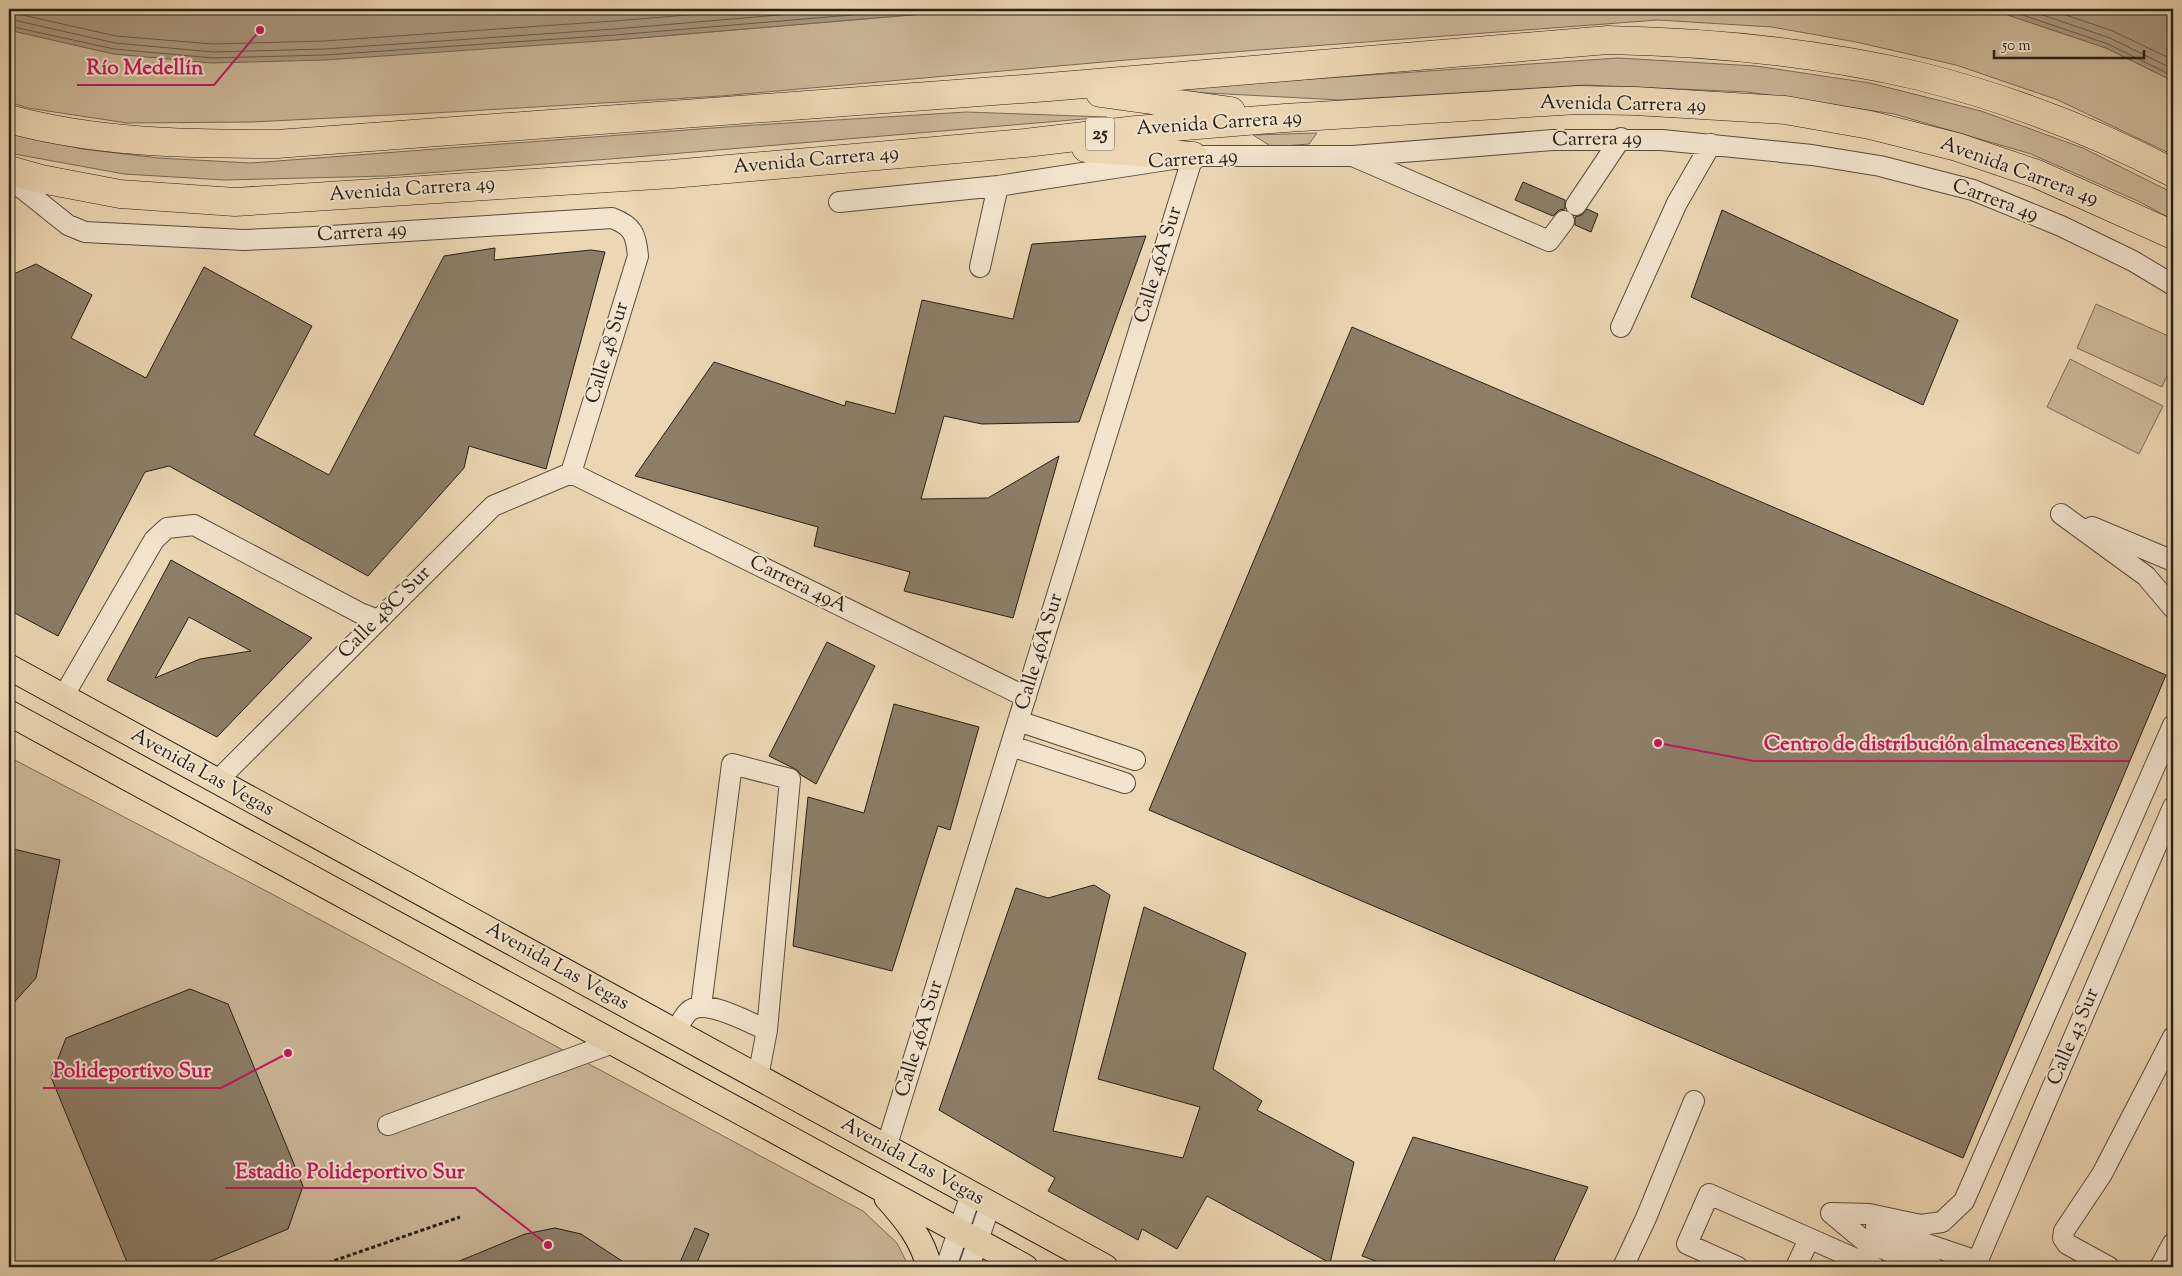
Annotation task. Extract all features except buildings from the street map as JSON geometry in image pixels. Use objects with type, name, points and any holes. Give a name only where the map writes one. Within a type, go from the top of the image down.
[{"type":"highway","points":[[9,119],[42,128],[124,141],[195,144],[277,144],[1049,86],[1608,40],[1660,41],[1782,53],[1919,76],[2002,101],[2080,129],[2173,173]]},
{"type":"highway","points":[[1049,86],[1285,118]]},
{"type":"highway","name":"Avenida Carrera 49","points":[[9,170],[42,179],[120,194],[235,202],[672,174],[1025,143],[1136,130],[1285,118],[1578,100],[1635,101],[1785,110],[1870,125],[1957,147],[2037,174],[2173,235]]},
{"type":"highway","points":[[1025,143],[1193,156]]},
{"type":"main road","name":"Avenida Las Vegas","points":[[9,667],[1105,1267]]},
{"type":"main road","name":"Avenida Las Vegas","points":[[9,713],[1024,1267]]},
{"type":"main road","points":[[875,1186],[902,1215],[917,1237],[929,1267]]},
{"type":"street","name":"Carrera 49","points":[[839,202],[998,186],[1193,156],[1353,156],[1553,140],[1621,138],[1812,154],[1880,166],[1973,190],[2061,226],[2133,261],[2173,285]]},
{"type":"street","points":[[1576,205],[1621,138]]},
{"type":"street","points":[[1621,327],[1677,203],[1710,144]]},
{"type":"street","name":"Calle 46A Sur","points":[[886,1148],[1193,156]]},
{"type":"street","points":[[1353,156],[1549,241],[1564,221]]},
{"type":"street","name":"Carrera 49","points":[[9,178],[68,225],[85,232],[244,240],[612,218],[626,223],[634,233]]},
{"type":"street","points":[[980,267],[998,186]]},
{"type":"street","name":"Calle 48 Sur","points":[[571,473],[638,256],[634,233]]},
{"type":"street","name":"Carrera 49A","points":[[571,473],[1026,697]]},
{"type":"street","name":"Calle 48C Sur","points":[[217,781],[493,506],[571,473]]},
{"type":"street","points":[[2173,561],[2061,514],[2146,576],[2173,608]]},
{"type":"street","points":[[63,697],[154,540],[166,528],[194,525],[360,613],[378,620]]},
{"type":"street","points":[[1018,721],[1135,760]]},
{"type":"street","points":[[1831,1213],[1869,1214],[1922,1225],[1942,1222],[1964,1201],[2173,725]]},
{"type":"street","points":[[1010,746],[1125,783]]},
{"type":"street","points":[[700,1006],[732,764],[790,779],[766,1030],[758,1077]]},
{"type":"street","name":"Calle 43 Sur","points":[[1976,1264],[2173,807]]},
{"type":"street","points":[[675,1032],[689,1011],[700,1006],[715,1008],[766,1030]]},
{"type":"street","points":[[2109,1267],[2068,1244],[2063,1238],[2064,1231],[2102,1174],[2173,1037]]},
{"type":"street","points":[[388,1125],[613,1043]]},
{"type":"street","points":[[1623,1267],[1646,1218],[1694,1101]]},
{"type":"street","points":[[1738,1267],[1687,1244],[1709,1194],[1874,1267]]},
{"type":"street","points":[[946,1267],[968,1236],[980,1199]]},
{"type":"street","points":[[1831,1213],[1976,1264]]},
{"type":"street","points":[[1831,1213],[1867,1243],[1933,1267]]},
{"type":"street","points":[[968,1236],[969,1267]]},
{"type":"street","points":[[1796,1267],[1808,1239]]},
{"type":"street","points":[[2160,1267],[2173,1243]]},
{"type":"path","points":[[316,1267],[460,1217]]},
{"type":"shaded area","points":[[982,9],[1990,9],[2106,48],[2173,81],[2173,155],[2058,100],[1956,65],[1856,42],[1772,27],[1658,20],[1126,60],[721,96],[252,122],[127,123],[28,108],[9,102],[9,30],[114,54],[615,40]]},
{"type":"shaded area","points":[[1618,58],[1756,66],[1870,83],[1981,111],[2083,148],[2173,193],[2173,220],[2140,202],[2031,154],[1894,114],[1748,92],[1587,85],[1340,100],[1151,90]]},
{"type":"shaded area","points":[[966,112],[1107,117],[387,176],[224,180],[124,174],[9,153],[9,132],[82,149],[159,158],[251,163],[739,126]]},
{"type":"shaded area","points":[[1317,133],[1309,144],[1272,147],[1253,135]]},
{"type":"shaded area","points":[[2096,304],[2173,338],[2173,362],[2162,387],[2077,348]]},
{"type":"shaded area","points":[[2070,359],[2163,406],[2139,454],[2047,407]]},
{"type":"shaded area","points":[[9,757],[272,894],[863,1211],[897,1243],[909,1267],[9,1267]]},
{"type":"water","points":[[9,9],[982,9],[615,40],[325,60],[212,63],[114,54],[9,30]]},
{"type":"water","points":[[1990,9],[2173,9],[2173,81],[2106,48]]},
{"type":"place","name":"Río Medellín","points":[[260,30]]},
{"type":"place","name":"Centro de distribución almacenes Exito","points":[[1658,743]]},
{"type":"place","name":"Polideportivo Sur","points":[[288,1053]]},
{"type":"place","name":"Estadio Polideportivo Sur","points":[[548,1245]]}]
